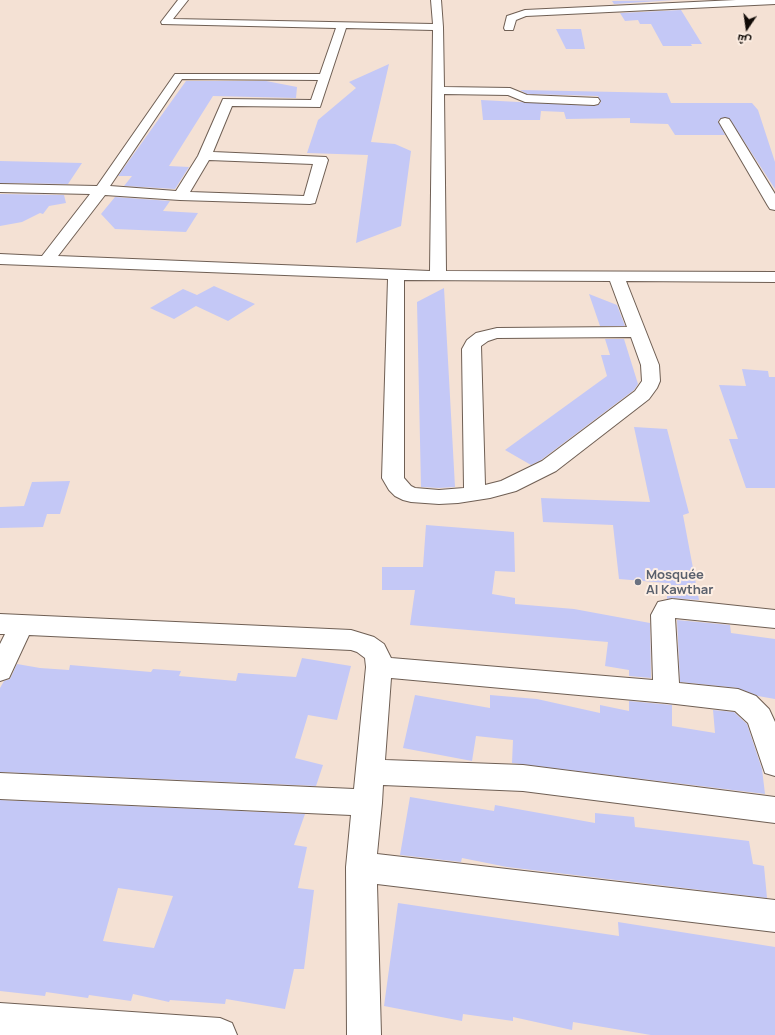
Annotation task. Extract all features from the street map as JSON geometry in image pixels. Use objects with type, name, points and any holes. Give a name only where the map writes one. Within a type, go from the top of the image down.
[{"type":"street","points":[[183,0],[166,22],[438,27]]},
{"type":"street","points":[[436,0],[438,27],[438,276]]},
{"type":"street","points":[[510,28],[511,18],[525,13],[775,1]]},
{"type":"street","points":[[180,196],[205,156],[227,102],[316,104],[342,25]]},
{"type":"street","points":[[46,261],[101,190],[179,76],[325,78]]},
{"type":"street","points":[[438,90],[510,92],[525,98],[594,101]]},
{"type":"street","points":[[725,122],[775,206]]},
{"type":"street","points":[[0,188],[101,190],[180,196],[310,200],[321,160],[205,156]]},
{"type":"street","points":[[0,259],[438,276],[775,277]]},
{"type":"street","points":[[396,275],[393,478],[396,485],[411,495],[439,497],[475,494],[508,486],[530,476],[549,466],[642,395],[648,388],[652,373],[616,276]]},
{"type":"street","points":[[475,494],[471,349],[473,344],[482,337],[497,333],[638,332]]},
{"type":"street","points":[[667,692],[663,614],[668,609],[775,619]]},
{"type":"street","points":[[0,672],[10,624],[351,640],[365,644],[374,651],[378,656],[379,667],[361,867],[364,1035]]},
{"type":"street","points":[[379,667],[667,692],[738,700],[747,704],[760,716],[775,764]]},
{"type":"street","points":[[370,772],[516,778],[563,782],[775,810]]},
{"type":"street","points":[[0,786],[368,802]]},
{"type":"street","points":[[361,867],[775,916]]},
{"type":"street","points":[[0,1020],[220,1035]]},
{"type":"building","points":[[675,0],[614,4],[612,1]]},
{"type":"building","points":[[681,10],[702,44],[691,44],[692,46],[663,46],[651,24],[640,24],[638,20],[625,21],[620,13]]},
{"type":"building","points":[[556,29],[581,29],[585,49],[566,49]]},
{"type":"building","points":[[389,64],[371,142],[395,144],[411,151],[401,226],[356,243],[368,155],[307,153],[318,120],[356,88],[349,82]]},
{"type":"building","points":[[186,81],[266,81],[297,87],[296,98],[213,96],[169,166],[189,167],[175,189],[124,186],[132,176],[118,176]]},
{"type":"building","points":[[520,90],[667,93],[671,103],[752,103],[758,110],[775,162],[775,189],[729,118],[721,118],[718,121],[725,135],[675,135],[668,124],[630,123],[630,118],[566,119],[564,112],[541,111],[540,120],[483,120],[481,100],[594,106],[601,102],[598,96],[527,94]]},
{"type":"building","points":[[0,161],[82,163],[68,184],[0,183]]},
{"type":"building","points":[[0,194],[64,195],[66,203],[49,206],[43,214],[40,213],[22,222],[0,226]]},
{"type":"building","points":[[115,197],[170,201],[163,211],[198,213],[186,232],[115,229],[101,214]]},
{"type":"building","points":[[214,286],[255,304],[228,321],[196,306],[174,319],[150,308],[183,289],[197,295]]},
{"type":"building","points":[[444,288],[455,487],[421,487],[417,302]]},
{"type":"building","points":[[589,294],[617,305],[625,326],[600,326]]},
{"type":"building","points":[[605,339],[624,339],[638,384],[634,390],[541,460],[531,465],[505,450],[607,376],[601,355],[610,355]]},
{"type":"building","points":[[742,369],[768,371],[769,377],[775,377],[775,488],[746,488],[729,439],[738,439],[719,385],[746,386]]},
{"type":"building","points":[[634,427],[667,429],[689,513],[683,515],[699,600],[667,599],[667,583],[619,579],[613,525],[543,522],[541,498],[650,502]]},
{"type":"building","points":[[70,481],[60,514],[47,514],[43,527],[0,528],[0,507],[24,506],[32,482]]},
{"type":"building","points":[[426,525],[514,532],[515,572],[495,571],[492,594],[515,598],[515,604],[574,609],[650,623],[651,678],[629,676],[629,670],[605,666],[608,642],[410,625],[415,590],[382,590],[382,567],[423,567]]},
{"type":"building","points":[[677,620],[730,625],[731,633],[775,639],[775,699],[758,696],[738,688],[680,682]]},
{"type":"building","points":[[302,658],[351,666],[337,720],[308,715],[295,758],[323,765],[316,786],[0,772],[0,688],[4,681],[10,679],[17,664],[40,668],[69,670],[70,665],[151,672],[153,669],[181,671],[179,676],[236,681],[238,673],[296,677]]},
{"type":"building","points":[[415,695],[490,708],[490,695],[537,699],[600,713],[600,705],[629,711],[629,701],[672,705],[672,726],[715,733],[713,710],[734,712],[747,724],[762,769],[765,794],[512,763],[513,740],[476,736],[472,761],[403,748]]},
{"type":"building","points":[[410,797],[494,811],[495,805],[595,823],[595,813],[634,817],[635,827],[749,841],[753,864],[764,866],[767,898],[507,867],[462,858],[461,862],[400,855]]},
{"type":"building","points":[[0,800],[305,814],[294,845],[307,847],[298,888],[314,890],[304,969],[294,969],[285,1009],[226,999],[225,1004],[170,1000],[169,1002],[133,994],[131,1001],[89,995],[88,998],[46,992],[45,996],[0,991]],"holes":[[[118,888],[173,896],[154,948],[103,941]]]},
{"type":"building","points":[[398,903],[619,936],[618,922],[775,947],[775,1035],[651,1035],[573,1022],[572,1030],[513,1017],[513,1021],[463,1014],[462,1021],[384,1006]]},
{"type":"place","name":"Mosquée Al Kawthar","points":[[638,582]]}]
